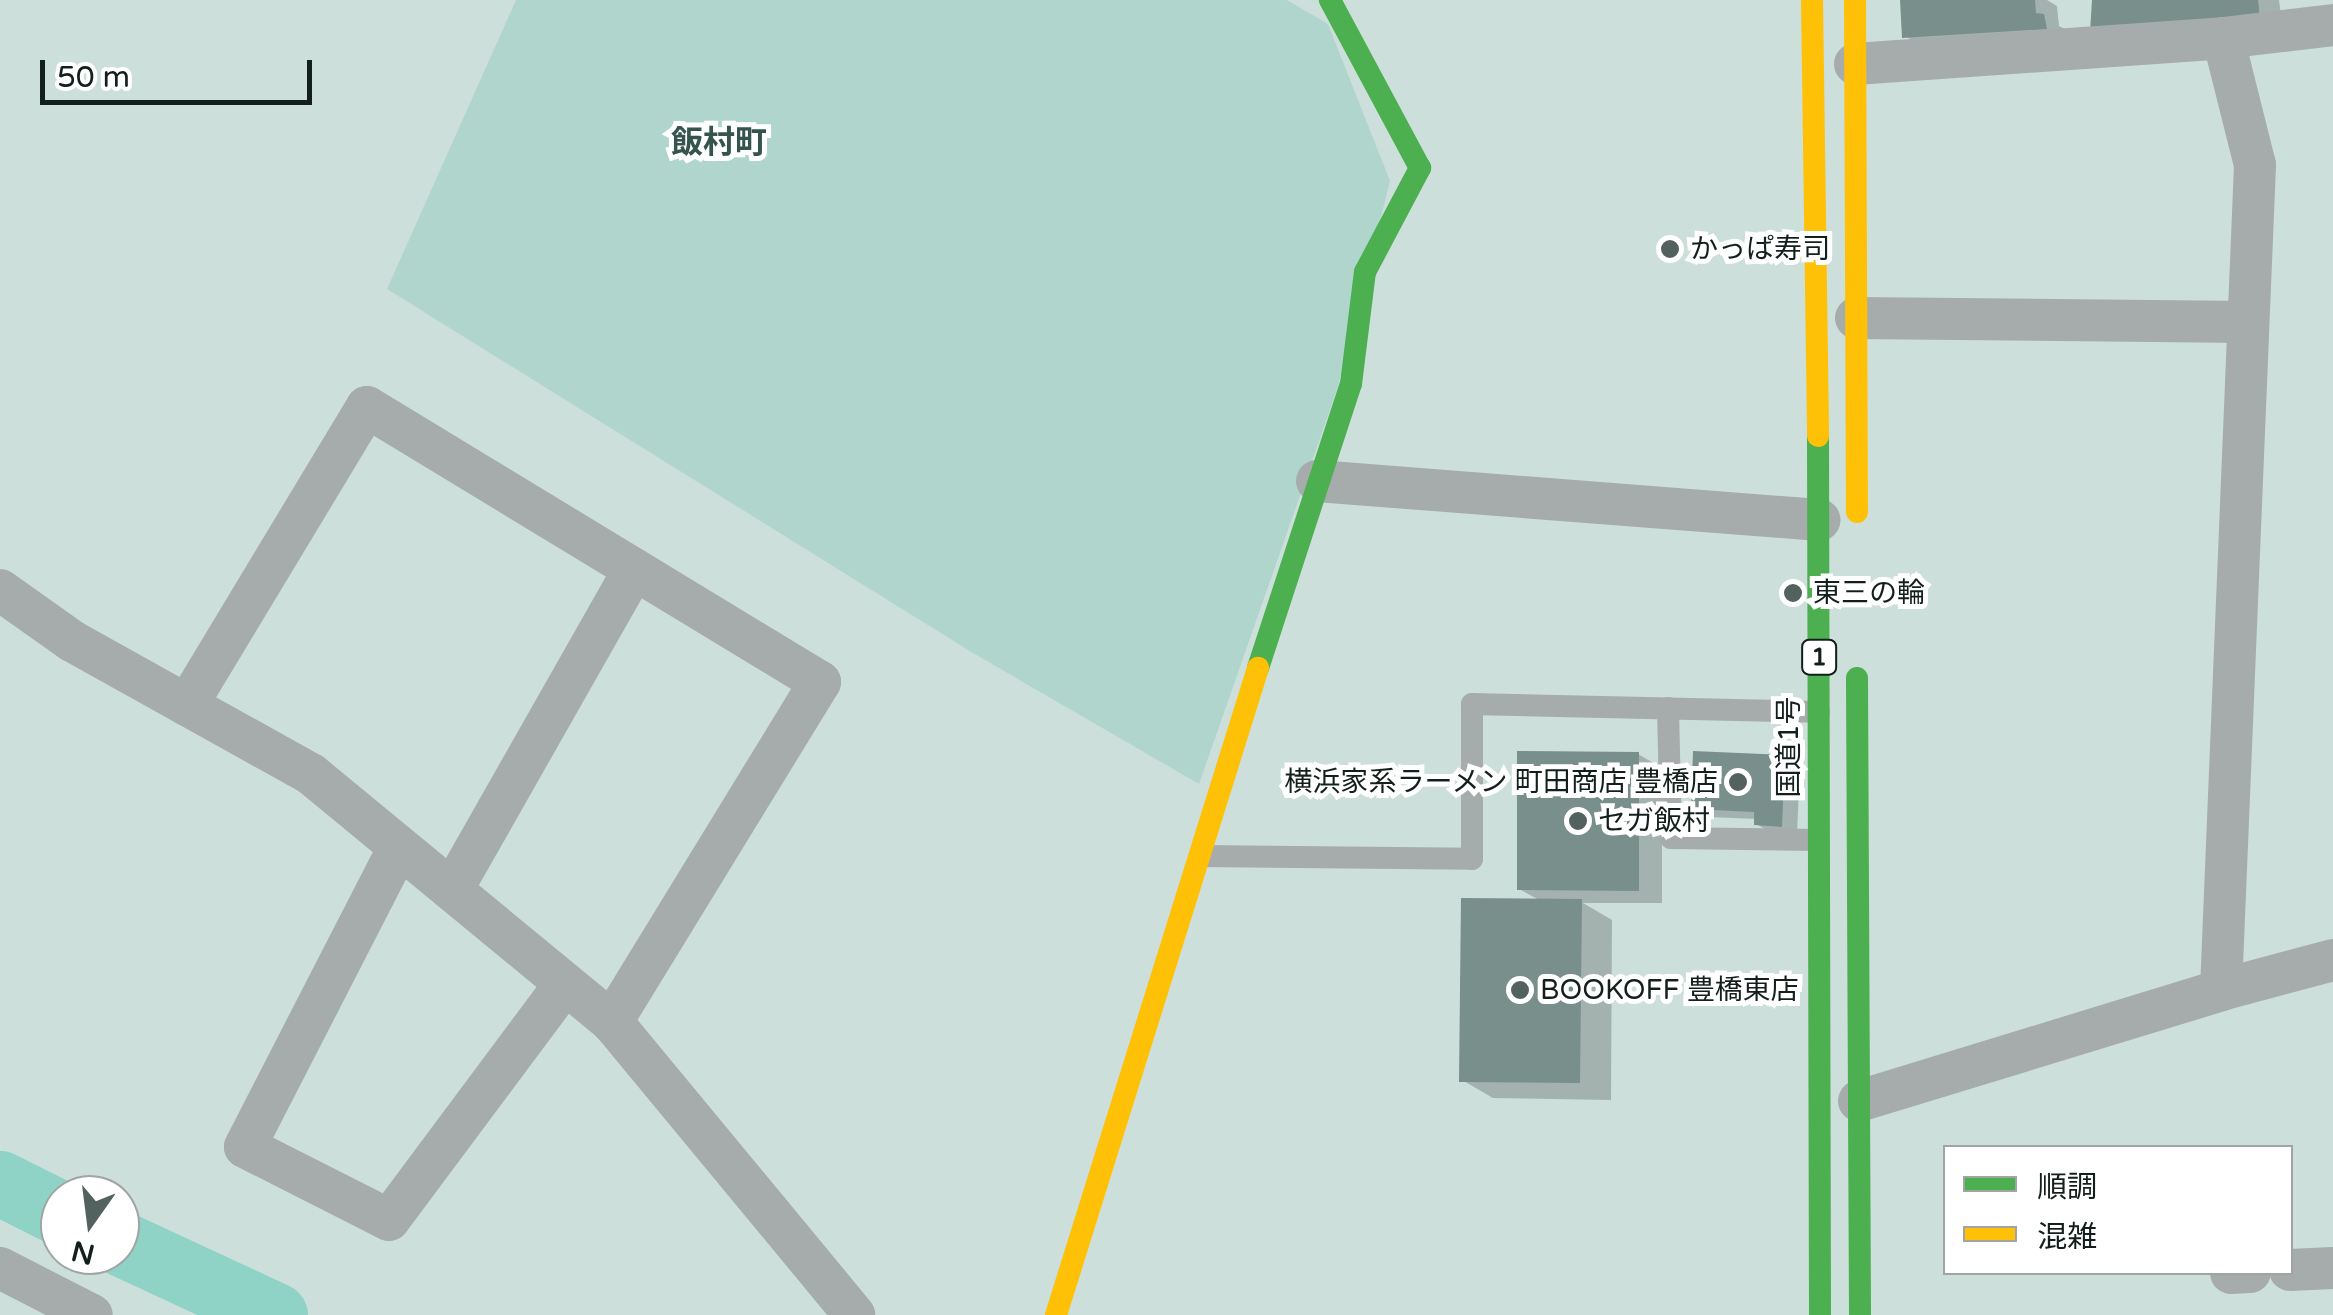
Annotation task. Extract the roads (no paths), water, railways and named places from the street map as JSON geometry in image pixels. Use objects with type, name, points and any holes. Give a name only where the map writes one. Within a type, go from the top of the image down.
[{"type":"main road","points":[[1056,1315],[1317,480],[1351,384],[1364,272],[1420,168],[1330,0]]},
{"type":"main road","name":"国道1号","points":[[1812,0],[1838,527]]},
{"type":"main road","name":"国道1号","points":[[1820,1315],[1819,712],[1856,318],[1855,0]]},
{"type":"main road","name":"1","points":[[1857,651],[1860,1315]]},
{"type":"street","points":[[1855,64],[2223,38],[2333,25]]},
{"type":"street","points":[[2221,990],[2255,165],[2223,38]]},
{"type":"street","points":[[1856,318],[2248,322]]},
{"type":"street","points":[[188,705],[367,407],[820,682],[612,1022]]},
{"type":"street","points":[[1317,480],[1838,527]]},
{"type":"street","points":[[452,890],[634,569]]},
{"type":"street","points":[[0,590],[72,641],[311,774],[612,1022],[854,1315]]},
{"type":"street","points":[[399,846],[246,1147],[388,1220],[565,984]]},
{"type":"street","points":[[1859,1102],[2221,990],[2333,960]]},
{"type":"street","points":[[0,1268],[92,1315]]},
{"type":"street","points":[[2293,1270],[2333,1268]]},
{"type":"lane","points":[[1200,856],[1472,858],[1472,704],[1819,712]]},
{"type":"lane","points":[[1668,708],[1670,838],[1819,840]]},
{"type":"waterway","points":[[0,1183],[40,1203]]},
{"type":"waterway","points":[[140,1252],[275,1315]]},
{"type":"place","name":"かっぱ寿司","points":[[1670,249]]},
{"type":"place","name":"東三の輪","points":[[1793,593]]},
{"type":"place","name":"横浜家系ラーメン 町田商店 豊橋店","points":[[1738,782]]},
{"type":"place","name":"セガ飯村","points":[[1578,821]]},
{"type":"place","name":"BOOKOFF 豊橋東店","points":[[1520,990]]},
{"type":"district","name":"飯村町","points":[[719,143]]}]
